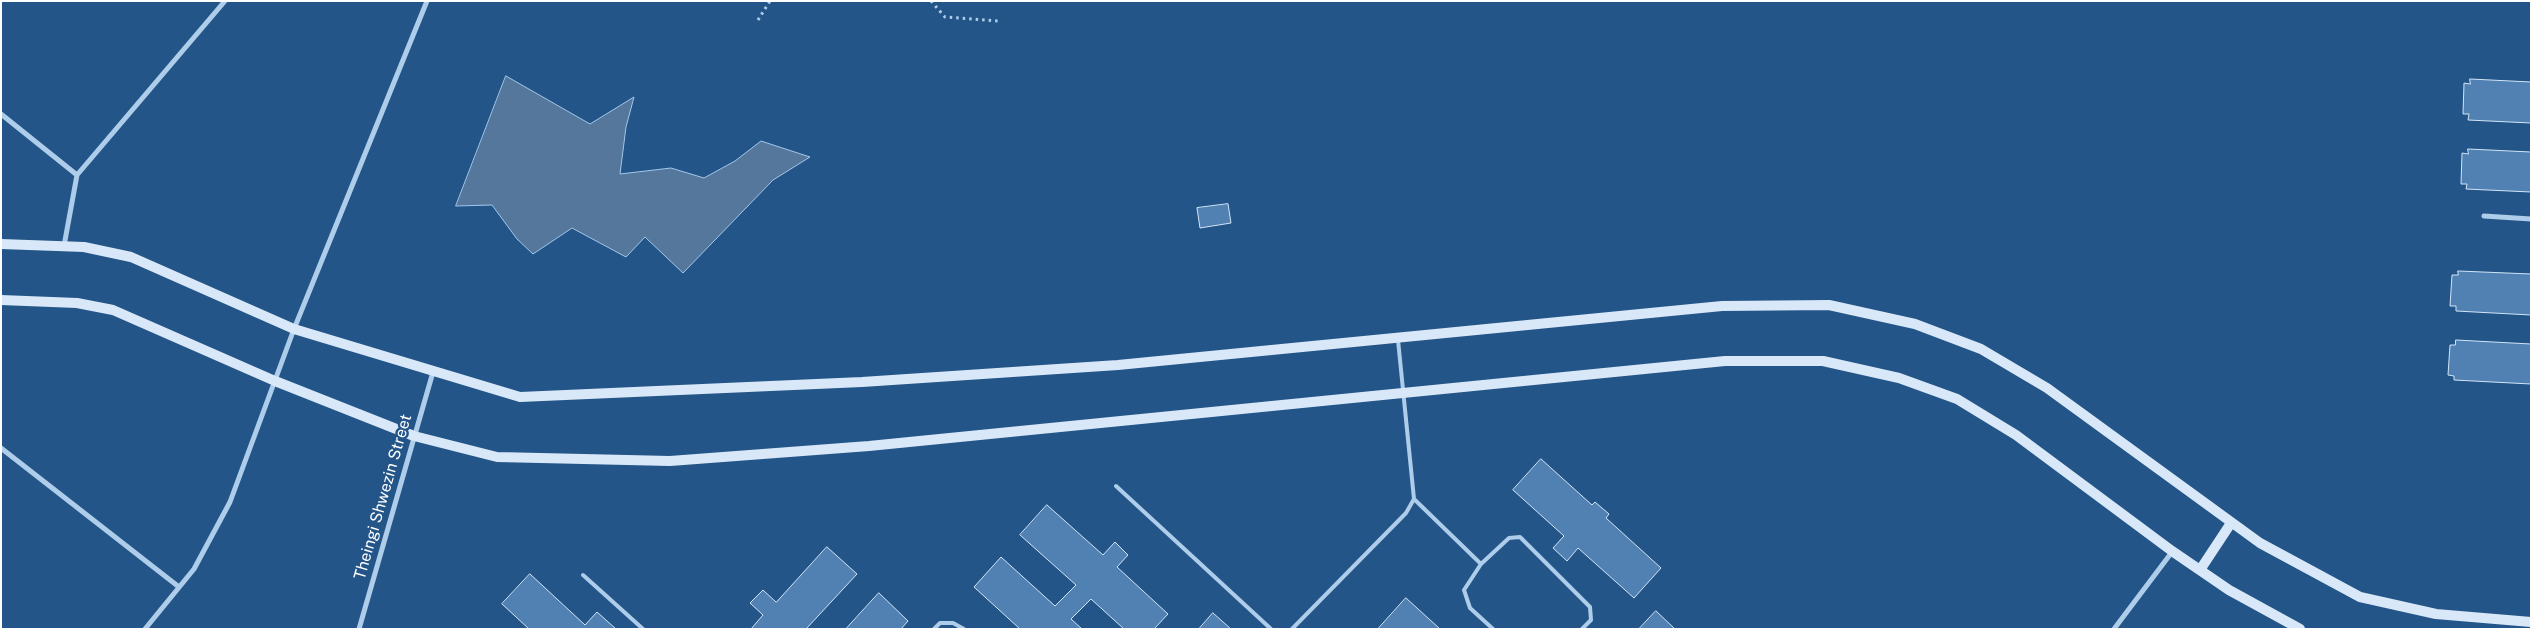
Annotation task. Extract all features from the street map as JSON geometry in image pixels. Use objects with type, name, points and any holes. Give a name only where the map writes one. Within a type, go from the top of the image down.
[{"type":"street","points":[[64,246],[77,174],[225,1]]},
{"type":"street","points":[[145,629],[194,569],[230,502],[294,329],[427,1]]},
{"type":"street","points":[[1,114],[77,174]]},
{"type":"street","points":[[2484,216],[2531,219]]},
{"type":"street","points":[[1,244],[84,247],[131,257],[294,329],[520,397],[862,382],[1118,365],[1722,306],[1829,305],[1914,324],[1981,349],[2047,388],[2260,543],[2360,597],[2436,614],[2531,622]]},
{"type":"street","points":[[1,300],[77,302],[113,310],[275,382],[414,436],[497,458],[670,461],[878,445],[1725,362],[1823,361],[1899,378],[1957,399],[2016,434],[2172,551],[2229,590],[2300,629]]},
{"type":"street","name":"Theingi Shwezin Street","points":[[358,629],[432,372]]},
{"type":"street","points":[[1,448],[180,587]]},
{"type":"street","points":[[2200,570],[2232,522]]},
{"type":"street","points":[[2114,629],[2172,551]]},
{"type":"lane","points":[[1292,629],[1406,513],[1414,500],[1398,338]]},
{"type":"lane","points":[[1116,486],[1271,629]]},
{"type":"lane","points":[[1414,500],[1481,564]]},
{"type":"lane","points":[[1493,629],[1470,608],[1464,590],[1481,564],[1509,538],[1520,537],[1590,606],[1591,620],[1582,629]]},
{"type":"lane","points":[[583,574],[643,629]]},
{"type":"lane","points":[[934,629],[940,623],[953,623],[964,629]]},
{"type":"path","points":[[758,20],[770,1]]},
{"type":"path","points":[[931,1],[945,16],[998,21]]},
{"type":"water","points":[[506,76],[590,124],[634,97],[626,127],[620,174],[671,168],[704,178],[735,161],[761,141],[810,157],[773,180],[683,273],[645,237],[626,257],[572,228],[533,254],[517,239],[492,205],[456,206]]},
{"type":"building","points":[[2470,79],[2531,82],[2531,123],[2468,120],[2469,114],[2463,114],[2464,83],[2470,84]]},
{"type":"building","points":[[2468,149],[2531,152],[2531,192],[2466,189],[2467,184],[2461,184],[2462,153],[2468,154]]},
{"type":"building","points":[[1228,204],[1231,223],[1200,228],[1197,208]]},
{"type":"building","points":[[2458,271],[2531,274],[2531,315],[2456,311],[2456,306],[2450,306],[2452,275],[2458,275]]},
{"type":"building","points":[[2456,340],[2531,344],[2531,384],[2454,380],[2454,376],[2448,375],[2450,345],[2455,345]]},
{"type":"building","points":[[1541,459],[1592,505],[1595,502],[1609,514],[1606,518],[1661,568],[1634,598],[1578,548],[1567,561],[1553,548],[1564,536],[1513,490]]},
{"type":"building","points":[[1047,505],[1103,555],[1115,542],[1128,555],[1117,567],[1168,614],[1154,629],[1124,629],[1091,599],[1071,619],[1082,629],[1020,629],[974,587],[1001,557],[1055,606],[1076,585],[1020,535]]},
{"type":"building","points":[[827,547],[857,574],[806,629],[751,629],[763,615],[750,603],[763,590],[776,602]]},
{"type":"building","points":[[530,574],[585,625],[597,612],[616,629],[529,629],[502,604]]},
{"type":"building","points":[[879,593],[908,621],[901,629],[846,629]]},
{"type":"building","points":[[1406,598],[1440,629],[1378,629]]},
{"type":"building","points":[[1656,611],[1675,629],[1639,629]]},
{"type":"building","points":[[1213,613],[1231,629],[1199,629]]}]
